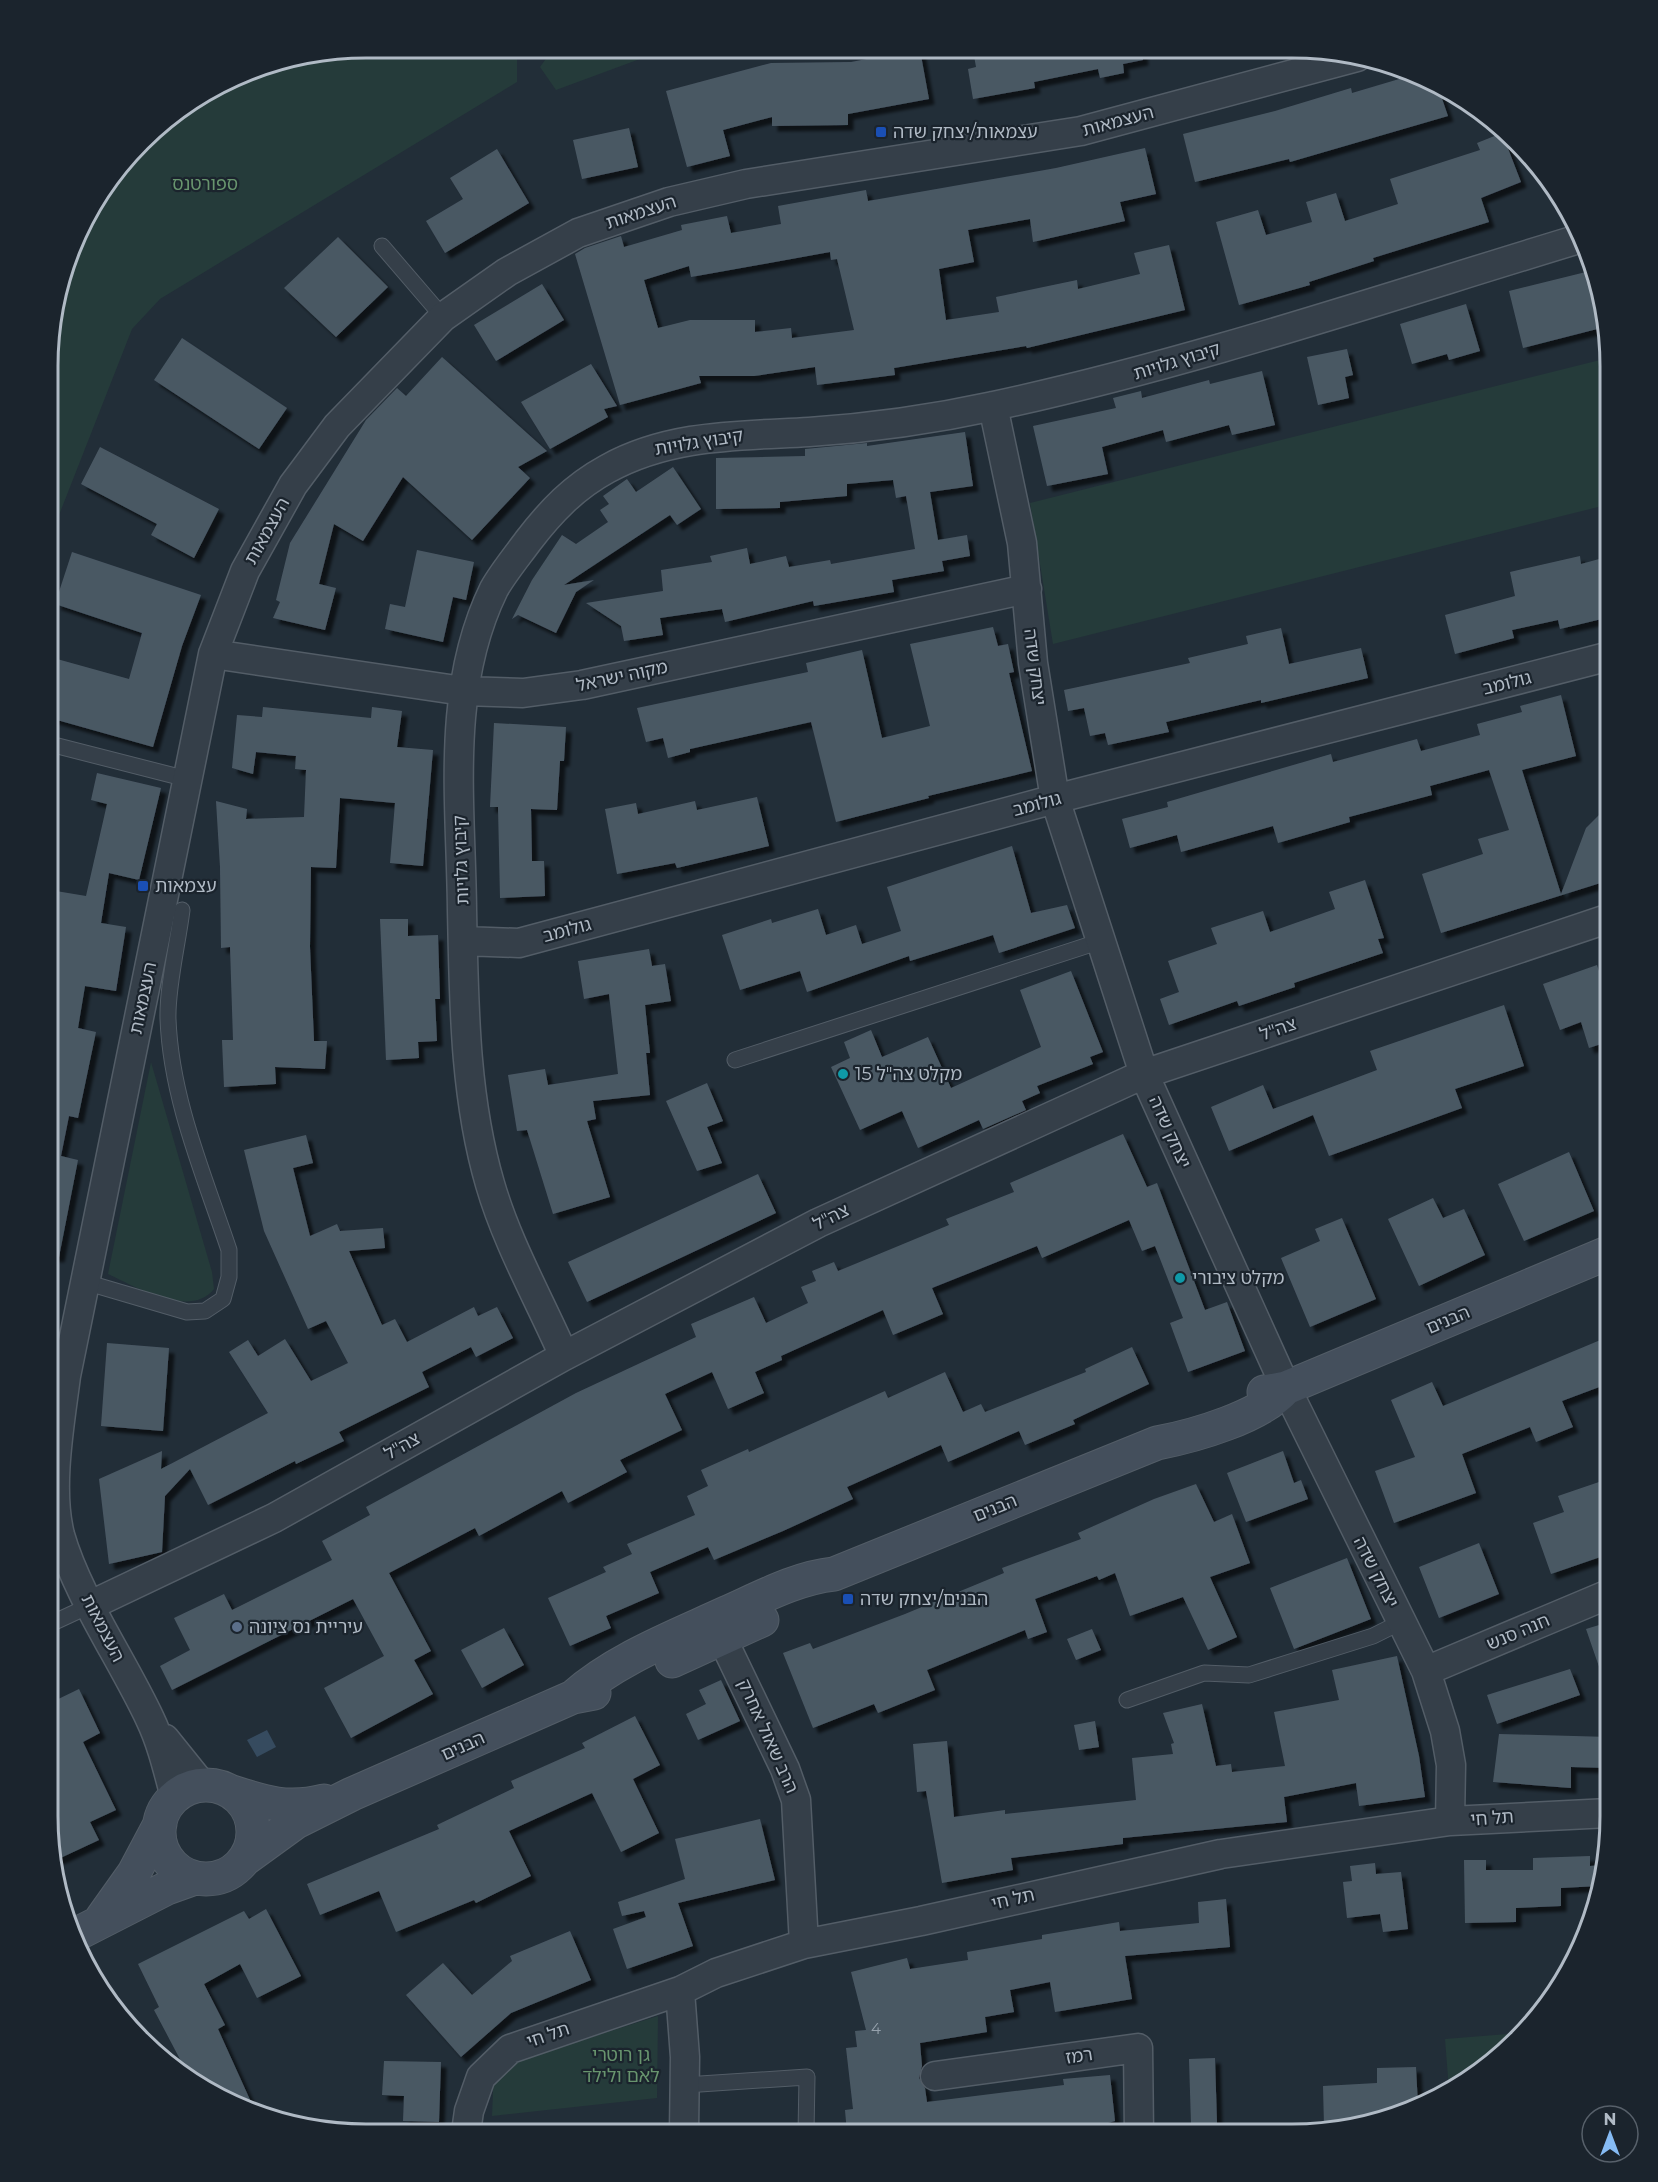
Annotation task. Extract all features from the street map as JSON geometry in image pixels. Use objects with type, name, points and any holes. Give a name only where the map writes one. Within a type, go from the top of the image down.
[{"type":"street","name":"העצמאות","points":[[58,1471],[65,1386],[213,654],[245,571],[293,485],[337,426],[443,317],[507,272],[578,233],[669,202],[746,184],[1081,131],[1338,62]]},
{"type":"street","name":"קיבוץ גלויות","points":[[564,1356],[491,1186],[478,1136],[464,1014],[458,750],[463,691],[478,633],[495,588],[556,505],[605,470],[648,450],[692,440],[876,425],[993,406],[1130,375],[1573,241]]},
{"type":"street","name":"יצחק שדה","points":[[993,406],[1022,543],[1033,663],[1055,799],[1144,1074],[1286,1389],[1426,1671],[1445,1731],[1451,1765],[1450,1821]]},
{"type":"street","name":"מקוה ישראל","points":[[213,654],[463,691],[523,693],[582,685],[1027,589]]},
{"type":"street","name":"גולומב","points":[[463,941],[519,943],[1055,799],[1600,659]]},
{"type":"street","name":"צה\"ל","points":[[91,1605],[274,1518],[564,1356],[818,1223],[1144,1074],[1600,921]]},
{"type":"street","name":"הבנים","points":[[573,1697],[592,1681],[660,1643],[801,1581],[834,1574],[1157,1443],[1190,1419],[1233,1399],[1286,1389],[1600,1256]]},
{"type":"street","name":"העצמאות","points":[[58,1514],[60,1533],[71,1567],[192,1800]]},
{"type":"street","name":"הבנים","points":[[195,1878],[209,1879],[223,1876],[296,1822],[352,1794],[573,1697],[596,1692],[723,1640],[798,1602],[834,1574]]},
{"type":"street","name":"חנה סנש","points":[[1426,1671],[1600,1598]]},
{"type":"street","name":"הרב שאול אחרק","points":[[723,1640],[785,1769],[796,1800],[804,1944]]},
{"type":"street","name":"הבנים","points":[[192,1800],[304,1806],[352,1794]]},
{"type":"street","points":[[192,1800],[243,1802],[254,1830],[252,1845],[245,1859]]},
{"type":"street","points":[[192,1800],[164,1852],[171,1863],[195,1878]]},
{"type":"street","points":[[85,1930],[192,1800]]},
{"type":"street","name":"תל חי","points":[[467,2121],[481,2077],[510,2049],[680,1991],[716,1973],[804,1944],[921,1921],[1221,1854],[1450,1821],[1600,1813]]},
{"type":"street","points":[[85,1930],[167,1888],[195,1878]]},
{"type":"street","points":[[680,1991],[685,2085],[684,2124]]},
{"type":"street","name":"רמז","points":[[935,2076],[1138,2048],[1139,2124]]},
{"type":"lane","points":[[382,246],[443,317]]},
{"type":"lane","points":[[58,746],[188,779]]},
{"type":"lane","points":[[85,1282],[188,1312],[205,1311],[223,1299],[229,1277],[229,1250],[176,1088],[172,1060],[168,1017],[182,910]]},
{"type":"lane","points":[[735,1060],[1101,941]]},
{"type":"lane","points":[[58,1620],[91,1605]]},
{"type":"lane","points":[[1127,1700],[1204,1673],[1249,1675],[1373,1636],[1401,1622]]},
{"type":"lane","points":[[685,2085],[807,2077],[806,2124]]},
{"type":"green space","name":"ספורטנס","points":[[367,58],[517,58],[517,82],[160,299],[132,329],[58,518],[58,367],[64,307],[75,268],[90,230],[110,195],[135,163],[163,135],[195,110],[230,90],[287,69],[326,61]]},
{"type":"green space","points":[[546,58],[643,58],[556,90],[540,67]]},
{"type":"green space","points":[[1600,360],[1600,507],[1053,644],[1030,503]]},
{"type":"green space","points":[[151,1062],[212,1272],[214,1289],[204,1298],[191,1301],[162,1298],[108,1274]]},
{"type":"green space","name":"גן רוטרי לאם ולילד","points":[[658,2016],[657,2098],[492,2116],[494,2068]]},
{"type":"green space","points":[[1508,2034],[1479,2060],[1448,2080],[1445,2039]]},
{"type":"water","points":[[267,1730],[276,1747],[257,1757],[247,1740]]},
{"type":"building","points":[[872,58],[921,58],[929,99],[848,114],[848,125],[772,126],[772,117],[723,130],[730,156],[687,167],[666,91],[771,63],[851,62]]},
{"type":"building","points":[[974,58],[1143,58],[1143,60],[1123,64],[1124,73],[1100,78],[1098,69],[1034,82],[1035,88],[973,99],[968,69],[976,67]]},
{"type":"building","points":[[1400,79],[1442,98],[1448,116],[1290,162],[1289,159],[1195,182],[1183,134],[1275,111],[1351,88],[1352,93]]},
{"type":"building","points":[[629,128],[638,167],[582,179],[573,140]]},
{"type":"building","points":[[1496,136],[1508,148],[1521,182],[1481,198],[1489,222],[1373,258],[1374,261],[1309,282],[1310,285],[1239,305],[1216,222],[1258,210],[1266,235],[1312,222],[1306,202],[1336,193],[1345,221],[1398,204],[1390,179],[1480,150],[1477,143]]},
{"type":"building","points":[[1145,148],[1156,194],[1120,202],[1125,221],[1033,242],[1030,219],[968,230],[974,262],[939,269],[946,320],[999,312],[996,297],[1077,280],[1078,289],[1140,274],[1134,253],[1169,245],[1185,310],[1027,348],[1026,346],[894,368],[895,375],[817,385],[815,367],[754,376],[699,376],[701,383],[620,405],[575,254],[585,248],[621,236],[624,247],[682,230],[681,225],[727,216],[731,233],[781,224],[778,206],[866,190],[868,201],[1056,168]],"holes":[[[830,252],[831,260],[837,259],[854,330],[792,338],[791,328],[755,332],[755,320],[690,320],[658,328],[644,280],[689,266],[691,277]]]},
{"type":"building","points":[[497,149],[529,203],[445,253],[426,221],[463,199],[450,178]]},
{"type":"building","points":[[338,237],[388,287],[336,337],[284,288]]},
{"type":"building","points":[[1584,272],[1597,329],[1523,348],[1509,291]]},
{"type":"building","points":[[542,284],[564,320],[496,361],[474,325]]},
{"type":"building","points":[[1466,304],[1480,351],[1449,360],[1447,354],[1412,364],[1400,324]]},
{"type":"building","points":[[182,338],[287,408],[259,449],[154,380]]},
{"type":"building","points":[[1347,349],[1353,375],[1345,377],[1349,398],[1318,405],[1307,357]]},
{"type":"building","points":[[442,357],[547,451],[518,467],[530,478],[472,540],[403,477],[363,541],[334,524],[319,584],[336,588],[325,630],[273,618],[280,602],[276,600],[290,543],[366,420],[397,388],[406,396]]},
{"type":"building","points":[[591,364],[617,406],[604,409],[608,417],[550,449],[521,402]]},
{"type":"building","points":[[1262,371],[1275,425],[1232,435],[1229,425],[1166,442],[1163,430],[1102,447],[1108,474],[1047,486],[1033,426],[1116,408],[1113,398],[1141,391],[1142,398],[1209,380],[1210,384]]},
{"type":"building","points":[[965,432],[973,486],[930,492],[938,540],[967,535],[970,556],[942,561],[944,571],[892,580],[894,592],[814,606],[813,601],[725,622],[722,609],[660,618],[663,635],[624,641],[621,626],[586,603],[663,591],[661,570],[712,562],[710,556],[747,548],[750,564],[786,556],[789,567],[830,560],[831,564],[915,549],[906,496],[896,498],[893,480],[847,484],[847,496],[780,502],[780,508],[716,509],[716,458],[805,456],[805,449],[867,443],[867,446]]},
{"type":"building","points":[[100,447],[219,509],[194,558],[151,535],[157,524],[81,484]]},
{"type":"building","points":[[673,467],[701,509],[677,525],[670,515],[564,585],[594,580],[576,592],[556,633],[518,615],[512,619],[532,580],[562,535],[576,544],[608,522],[600,510],[609,504],[603,496],[627,479],[636,492]]},
{"type":"building","points":[[417,550],[474,562],[466,600],[453,597],[443,642],[385,629],[390,604],[405,607]]},
{"type":"building","points":[[72,552],[201,595],[182,646],[153,747],[58,720],[58,659],[129,679],[142,633],[58,605],[58,595]]},
{"type":"building","points":[[1580,556],[1581,564],[1600,559],[1600,619],[1560,629],[1558,620],[1512,630],[1514,638],[1455,654],[1445,615],[1515,596],[1510,572]]},
{"type":"building","points":[[993,627],[998,646],[1008,644],[1014,672],[1009,673],[1032,771],[928,796],[929,798],[836,822],[811,722],[690,749],[690,752],[668,758],[663,738],[646,742],[637,708],[808,672],[806,663],[862,650],[882,738],[930,726],[910,644]]},
{"type":"building","points":[[1281,628],[1289,664],[1361,648],[1368,678],[1166,722],[1169,732],[1108,745],[1105,733],[1090,736],[1084,708],[1068,711],[1064,690],[1190,663],[1188,658],[1248,644],[1246,636]]},
{"type":"building","points":[[1561,695],[1576,756],[1522,770],[1561,894],[1586,828],[1600,814],[1600,883],[1441,933],[1422,874],[1483,854],[1478,839],[1509,830],[1489,770],[1430,786],[1432,795],[1349,817],[1350,822],[1278,843],[1273,826],[1181,852],[1177,835],[1130,848],[1122,819],[1168,807],[1167,802],[1331,754],[1333,762],[1417,739],[1421,751],[1480,735],[1477,724],[1522,712],[1520,706]]},
{"type":"building","points":[[263,707],[371,718],[372,707],[402,711],[397,747],[433,750],[423,866],[390,863],[395,803],[340,798],[336,868],[311,867],[310,947],[314,1041],[327,1041],[325,1069],[275,1067],[276,1084],[224,1087],[222,1040],[233,1040],[230,947],[221,948],[216,801],[247,809],[246,819],[304,817],[306,770],[295,769],[296,756],[256,752],[253,774],[232,768],[237,715],[262,717]]},
{"type":"building","points":[[494,723],[566,727],[564,761],[560,761],[557,810],[531,809],[532,861],[544,861],[545,896],[500,898],[498,807],[490,807]]},
{"type":"building","points":[[97,773],[161,788],[139,880],[109,873],[101,923],[126,927],[116,991],[85,986],[78,1028],[96,1032],[78,1118],[69,1116],[61,1156],[78,1160],[59,1257],[58,891],[86,896],[107,804],[91,800]]},
{"type":"building","points":[[757,797],[769,846],[677,868],[675,863],[617,874],[605,809],[636,803],[638,814],[695,801],[697,810]]},
{"type":"building","points":[[1012,846],[1031,913],[1067,905],[1075,928],[999,953],[993,935],[910,961],[909,956],[807,992],[800,971],[740,990],[722,935],[771,919],[772,923],[818,909],[826,935],[856,925],[862,944],[901,931],[887,887]]},
{"type":"building","points":[[1365,880],[1384,938],[1378,939],[1383,953],[1294,983],[1295,987],[1239,1006],[1237,1001],[1169,1025],[1160,999],[1179,992],[1168,961],[1217,944],[1211,928],[1263,911],[1270,932],[1335,909],[1329,892]]},
{"type":"building","points":[[380,919],[408,919],[408,936],[438,935],[440,999],[435,999],[437,1041],[418,1042],[419,1058],[386,1060]]},
{"type":"building","points":[[649,949],[652,966],[665,964],[671,1001],[645,1005],[650,1053],[646,1053],[650,1095],[593,1101],[596,1119],[587,1121],[610,1197],[553,1214],[527,1130],[517,1131],[508,1075],[545,1069],[548,1085],[618,1074],[609,994],[584,999],[578,961]]},
{"type":"building","points":[[1597,965],[1600,974],[1600,1044],[1589,1048],[1581,1022],[1560,1030],[1543,984]]},
{"type":"building","points":[[1071,971],[1103,1052],[1090,1057],[1093,1064],[1037,1086],[1040,1093],[1022,1101],[1026,1110],[983,1129],[979,1120],[918,1148],[902,1111],[860,1130],[831,1067],[850,1058],[844,1042],[871,1030],[882,1057],[928,1037],[951,1088],[1041,1047],[1020,990]]},
{"type":"building","points":[[1504,1005],[1524,1066],[1455,1089],[1462,1108],[1329,1156],[1313,1115],[1229,1151],[1211,1107],[1263,1085],[1273,1109],[1377,1070],[1370,1051]]},
{"type":"building","points":[[707,1083],[723,1121],[707,1127],[722,1163],[697,1171],[666,1101]]},
{"type":"building","points":[[1123,1134],[1147,1187],[1157,1183],[1205,1310],[1227,1302],[1245,1351],[1188,1372],[1170,1323],[1183,1318],[1155,1246],[1142,1251],[1129,1220],[1042,1258],[1037,1246],[932,1288],[943,1314],[893,1335],[883,1310],[781,1356],[782,1360],[755,1372],[764,1393],[728,1409],[712,1372],[665,1394],[682,1430],[620,1460],[627,1472],[568,1503],[562,1491],[479,1536],[475,1528],[389,1573],[431,1651],[414,1660],[433,1694],[351,1738],[324,1688],[384,1656],[353,1599],[172,1690],[160,1666],[190,1650],[174,1618],[224,1594],[232,1610],[332,1560],[322,1541],[370,1515],[366,1507],[576,1393],[696,1337],[691,1324],[754,1297],[766,1323],[808,1303],[801,1287],[816,1281],[812,1271],[834,1262],[838,1271],[949,1225],[946,1219],[1014,1192],[1010,1183]]},
{"type":"building","points":[[306,1135],[313,1163],[293,1168],[310,1236],[337,1224],[340,1231],[383,1228],[385,1248],[349,1251],[382,1325],[395,1319],[407,1342],[474,1307],[478,1316],[497,1307],[513,1338],[476,1357],[471,1347],[422,1372],[429,1387],[339,1432],[344,1441],[296,1464],[295,1461],[208,1505],[190,1469],[165,1496],[162,1552],[109,1564],[99,1479],[162,1451],[161,1469],[268,1413],[229,1352],[248,1340],[258,1356],[285,1339],[311,1381],[348,1363],[326,1321],[308,1329],[264,1231],[244,1150]]},
{"type":"building","points":[[1569,1152],[1594,1211],[1524,1241],[1498,1184]]},
{"type":"building","points":[[758,1174],[776,1213],[587,1302],[568,1262]]},
{"type":"building","points":[[1433,1198],[1443,1218],[1464,1209],[1485,1255],[1419,1286],[1388,1219]]},
{"type":"building","points":[[1342,1218],[1376,1299],[1310,1327],[1281,1258],[1320,1241],[1315,1229]]},
{"type":"building","points":[[1600,1340],[1600,1387],[1562,1401],[1573,1427],[1536,1442],[1530,1427],[1462,1454],[1476,1493],[1394,1523],[1375,1471],[1415,1457],[1391,1400],[1432,1382],[1443,1406]]},
{"type":"building","points":[[107,1343],[169,1348],[163,1431],[101,1426]]},
{"type":"building","points":[[1132,1347],[1149,1384],[1073,1420],[1075,1424],[1025,1445],[1019,1431],[948,1462],[941,1445],[847,1487],[853,1499],[783,1531],[714,1560],[708,1547],[650,1572],[659,1593],[606,1616],[611,1628],[570,1646],[548,1598],[606,1572],[603,1567],[632,1554],[627,1544],[695,1515],[687,1496],[708,1486],[701,1470],[748,1449],[749,1452],[885,1391],[888,1398],[945,1372],[963,1412],[981,1404],[985,1412],[1086,1372],[1085,1369]]},
{"type":"building","points":[[1283,1451],[1294,1483],[1301,1480],[1308,1499],[1246,1522],[1227,1473]]},
{"type":"building","points":[[1599,1482],[1600,1557],[1551,1574],[1533,1523],[1564,1512],[1558,1496]]},
{"type":"building","points":[[1196,1484],[1214,1522],[1232,1514],[1250,1563],[1210,1577],[1237,1637],[1208,1650],[1183,1597],[1130,1616],[1115,1573],[1099,1580],[1097,1576],[1035,1599],[1047,1632],[1028,1639],[1025,1630],[927,1670],[935,1690],[878,1713],[874,1704],[813,1728],[783,1653],[810,1643],[813,1649],[905,1614],[1004,1573],[1002,1568],[1081,1539],[1078,1533],[1154,1499]]},
{"type":"building","points":[[1479,1543],[1499,1594],[1439,1618],[1419,1567]]},
{"type":"building","points":[[1347,1558],[1371,1619],[1294,1649],[1270,1588]]},
{"type":"building","points":[[1600,1625],[1600,1670],[1586,1629]]},
{"type":"building","points":[[504,1628],[524,1665],[482,1688],[461,1650]]},
{"type":"building","points":[[1092,1629],[1101,1650],[1076,1660],[1067,1639]]},
{"type":"building","points":[[1397,1656],[1419,1756],[1425,1797],[1359,1806],[1356,1783],[1284,1797],[1287,1822],[1123,1838],[1123,1844],[1011,1858],[1013,1870],[942,1883],[926,1791],[917,1792],[913,1744],[947,1741],[954,1817],[1005,1810],[1005,1814],[1136,1800],[1132,1758],[1173,1754],[1171,1744],[1174,1743],[1163,1713],[1202,1704],[1216,1766],[1231,1764],[1232,1772],[1285,1766],[1274,1712],[1339,1700],[1332,1670]]},
{"type":"building","points":[[1570,1669],[1580,1695],[1497,1724],[1487,1695]]},
{"type":"building","points":[[721,1680],[740,1721],[698,1740],[686,1714],[706,1704],[699,1690]]},
{"type":"building","points":[[79,1689],[100,1733],[83,1742],[116,1810],[90,1822],[99,1840],[61,1858],[58,1815],[58,1699]]},
{"type":"building","points":[[635,1716],[660,1765],[633,1779],[659,1833],[621,1852],[592,1793],[509,1831],[531,1876],[476,1903],[474,1900],[396,1932],[379,1891],[320,1915],[307,1884],[439,1829],[437,1825],[514,1788],[511,1781],[585,1748],[582,1743]]},
{"type":"building","points":[[1095,1721],[1099,1747],[1079,1750],[1074,1725]]},
{"type":"building","points":[[1499,1734],[1600,1737],[1600,1768],[1571,1767],[1571,1788],[1493,1782]]},
{"type":"building","points":[[760,1819],[775,1880],[678,1903],[693,1946],[627,1969],[613,1929],[646,1917],[644,1911],[622,1916],[618,1902],[685,1879],[675,1839]]},
{"type":"building","points":[[1590,1856],[1590,1866],[1595,1866],[1591,1886],[1561,1888],[1561,1906],[1516,1908],[1516,1922],[1465,1923],[1464,1860],[1486,1860],[1486,1870],[1533,1870],[1533,1858]]},
{"type":"building","points":[[1375,1863],[1376,1874],[1401,1872],[1408,1929],[1383,1932],[1380,1914],[1347,1918],[1343,1882],[1352,1881],[1350,1866]]},
{"type":"building","points":[[1226,1899],[1230,1947],[1125,1956],[1132,1999],[1055,2012],[1050,1982],[1010,1990],[1014,2012],[985,2017],[987,2032],[920,2043],[922,2066],[919,2078],[925,2088],[927,2102],[1064,2085],[1063,2079],[1110,2075],[1115,2121],[1108,2124],[846,2124],[845,2110],[853,2109],[846,2048],[857,2047],[855,2031],[866,2030],[851,1972],[907,1958],[910,1969],[968,1960],[967,1952],[1042,1939],[1042,1935],[1119,1922],[1120,1931],[1199,1923],[1198,1902]]},
{"type":"building","points":[[266,1909],[301,1976],[257,1998],[240,1964],[204,1984],[225,2025],[218,2029],[250,2100],[230,2092],[181,2062],[154,2010],[159,2007],[138,1964],[244,1911],[249,1919]]},
{"type":"building","points":[[570,1931],[591,1980],[511,2013],[461,2057],[406,1995],[443,1963],[472,1995],[512,1961],[510,1956]]},
{"type":"building","points":[[1215,2058],[1217,2123],[1191,2124],[1189,2059]]},
{"type":"building","points":[[384,2061],[441,2062],[439,2122],[403,2121],[404,2096],[382,2095]]},
{"type":"building","points":[[1416,2067],[1418,2096],[1371,2113],[1324,2122],[1323,2086],[1377,2083],[1377,2068]]},
{"type":"place","name":"עצמאות/יצחק שדה","points":[[881,132]]},
{"type":"place","name":"עצמאות","points":[[143,886]]},
{"type":"place","name":"מקלט צה\"ל 15","points":[[843,1074]]},
{"type":"place","name":"מקלט ציבורי","points":[[1180,1278]]},
{"type":"place","name":"הבנים/יצחק שדה","points":[[848,1599]]},
{"type":"place","name":"עיריית נס ציונה","points":[[237,1627]]}]
